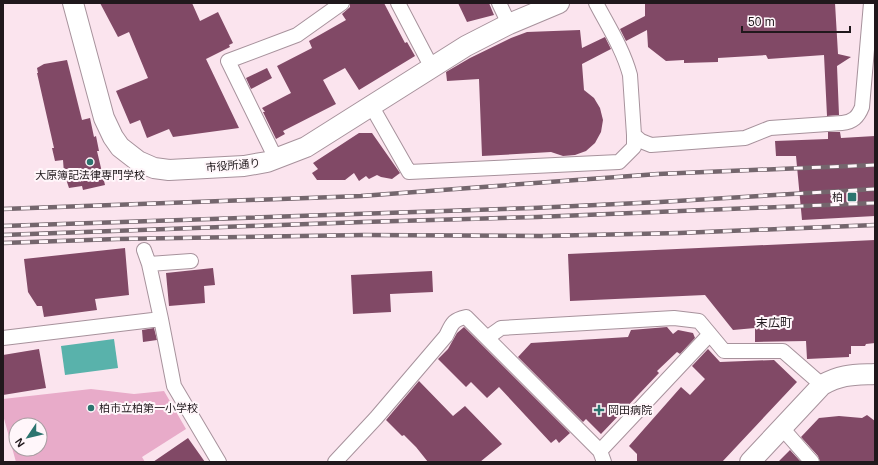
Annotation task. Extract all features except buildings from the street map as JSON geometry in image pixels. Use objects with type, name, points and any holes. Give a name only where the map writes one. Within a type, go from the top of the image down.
[{"type":"street","name":"市役所通り","points":[[72,3],[104,118],[113,138],[120,147],[138,161],[154,168],[169,170],[244,166],[276,159],[306,147],[372,107],[466,46],[509,24],[559,3]]},
{"type":"street","points":[[276,159],[228,61],[297,35],[342,3]]},
{"type":"street","points":[[398,3],[432,68]]},
{"type":"street","points":[[499,3],[509,24]]},
{"type":"street","points":[[372,107],[409,172],[619,162],[634,147],[630,75],[624,57],[596,3]]},
{"type":"street","points":[[634,135],[641,141],[651,145],[745,138],[770,128],[848,122],[855,119],[862,107],[870,67],[871,3]]},
{"type":"street","points":[[144,250],[149,264],[162,319],[174,386],[219,462]]},
{"type":"street","points":[[149,264],[191,261]]},
{"type":"street","points":[[335,462],[376,418],[446,336],[453,322],[466,318],[602,457],[710,334]]},
{"type":"street","points":[[487,338],[501,328],[674,318],[699,321],[724,351],[783,351],[822,385]]},
{"type":"street","points":[[3,338],[162,319]]},
{"type":"street","points":[[750,462],[822,385],[833,379],[844,376],[875,374]]},
{"type":"street","points":[[782,428],[812,462]]},
{"type":"shaded area","points":[[114,339],[118,368],[65,375],[61,346]]},
{"type":"shaded area","points":[[91,389],[134,394],[164,391],[186,429],[142,457],[145,462],[16,462],[15,457],[48,457],[48,417],[8,417],[8,433],[3,415],[3,399]]},
{"type":"railway","points":[[3,209],[361,196],[658,174],[875,165]]},
{"type":"railway","points":[[3,226],[533,208],[875,189]]},
{"type":"railway","points":[[3,235],[537,217],[875,203]]},
{"type":"railway","points":[[3,243],[117,239],[364,235],[541,236],[680,233],[875,225]]},
{"type":"place","name":"大原簿記法律専門学校","points":[[90,162]]},
{"type":"place","name":"柏","points":[[852,197]]},
{"type":"place","name":"柏市立柏第一小学校","points":[[91,408]]},
{"type":"place","name":"岡田病院","points":[[599,410]]},
{"type":"district","name":"末広町","points":[[774,323]]}]
